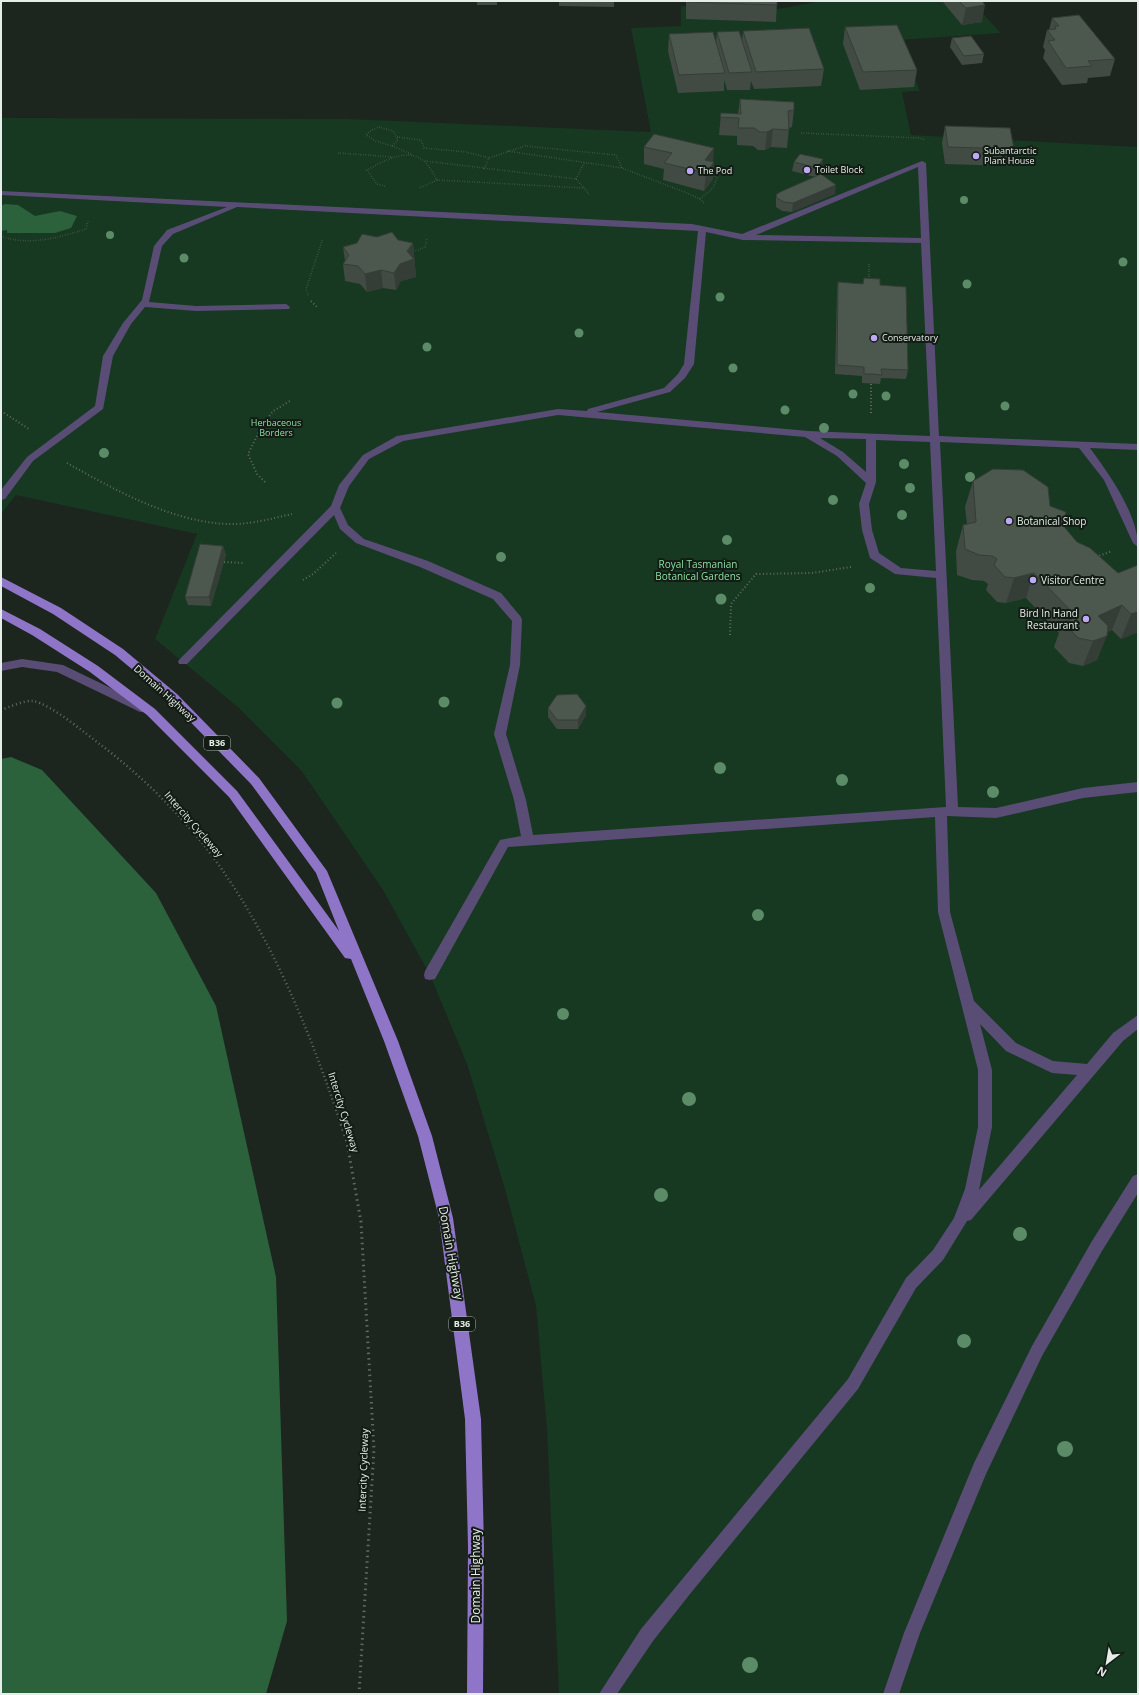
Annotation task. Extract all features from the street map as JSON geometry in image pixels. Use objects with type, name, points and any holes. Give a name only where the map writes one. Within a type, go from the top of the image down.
[{"type":"main road","name":"Domain Highway","points":[[1,581],[57,612],[119,652],[173,697],[256,781],[321,871],[391,1041],[425,1136],[446,1218],[460,1312],[472,1419],[476,1546],[475,1694]]},
{"type":"main road","name":"Domain Highway","points":[[1,613],[36,632],[94,669],[151,712],[233,794],[361,970]]},
{"type":"street","points":[[743,237],[922,163],[941,574],[946,811],[944,912],[985,1070],[985,1127],[972,1189],[960,1222]]},
{"type":"street","points":[[1,193],[702,228],[743,237],[926,241]]},
{"type":"street","points":[[1,497],[30,459],[100,408],[108,356],[127,323],[146,300],[158,246],[170,232],[238,205]]},
{"type":"street","points":[[584,413],[667,390],[682,376],[689,364],[702,228]]},
{"type":"street","points":[[142,304],[199,309],[286,307]]},
{"type":"street","points":[[183,661],[335,508],[344,485],[366,457],[400,438],[558,412],[584,413],[808,434],[1138,447]]},
{"type":"street","points":[[808,434],[840,454],[871,482]]},
{"type":"street","points":[[871,437],[871,482],[864,504],[867,530],[874,555],[899,571],[941,574]]},
{"type":"street","points":[[1082,445],[1108,479],[1138,544]]},
{"type":"street","points":[[335,508],[344,527],[360,542],[424,564],[497,596],[518,620],[515,665],[500,734],[520,800],[528,840]]},
{"type":"street","points":[[1,666],[22,663],[59,668],[151,712]]},
{"type":"street","points":[[430,975],[504,843],[528,840],[946,811],[996,813],[1083,793],[1138,788]]},
{"type":"street","points":[[969,1005],[1011,1046],[1052,1068],[1090,1070]]},
{"type":"street","points":[[607,1694],[647,1636],[684,1588],[854,1384],[911,1283],[938,1255],[960,1222],[1118,1037],[1138,1021]]},
{"type":"street","points":[[891,1694],[912,1633],[980,1470],[1033,1358],[1097,1246],[1138,1181]]},
{"type":"path","points":[[590,195],[576,179],[424,161],[392,146],[387,147],[378,143],[366,135],[374,128],[383,127],[391,130],[397,137],[420,140],[424,148],[466,152],[489,158],[525,146],[616,155],[622,168]]},
{"type":"path","points":[[801,133],[920,138],[926,141]]},
{"type":"path","points":[[392,146],[398,140],[397,137]]},
{"type":"path","points":[[508,151],[622,168],[700,199],[705,205]]},
{"type":"path","points":[[338,153],[394,157],[413,155]]},
{"type":"path","points":[[391,187],[377,184],[367,170],[394,157]]},
{"type":"path","points":[[484,169],[489,158]]},
{"type":"path","points":[[424,161],[437,180]]},
{"type":"path","points":[[576,179],[584,163]]},
{"type":"path","points":[[700,199],[716,184],[717,178],[708,172]]},
{"type":"path","points":[[418,188],[437,180],[584,188]]},
{"type":"path","points":[[1,236],[14,239],[67,236],[86,229],[89,212],[113,206],[116,199]]},
{"type":"path","points":[[317,307],[311,302],[306,289],[323,238]]},
{"type":"path","points":[[265,482],[257,474],[248,454],[262,426],[273,411],[290,400]]},
{"type":"path","points":[[1,411],[48,446],[68,464],[146,502],[186,517],[226,524],[253,522],[296,513]]},
{"type":"path","points":[[1092,559],[1104,554]]},
{"type":"path","points":[[730,635],[731,604],[756,574],[812,573],[884,561]]},
{"type":"path","name":"Intercity Cycleway","points":[[1,710],[32,701],[44,705],[69,721],[132,769],[165,801],[203,844],[230,882],[266,943],[300,1014],[322,1067],[347,1142],[361,1222],[374,1450],[359,1694]]},
{"type":"green space","name":"Royal Tasmanian Botanical Gardens","points":[[821,1],[971,1],[1001,33],[899,40],[920,91],[902,92],[911,135],[1138,147],[1138,1694],[559,1694],[547,1430],[536,1306],[505,1189],[467,1064],[430,975],[383,890],[301,770],[239,708],[155,639],[197,534],[16,495],[1,514],[1,118],[349,119],[651,132],[631,28],[681,26],[681,6],[778,9]]},
{"type":"shaded area","points":[[5,204],[18,205],[35,216],[60,211],[77,216],[71,228],[55,233],[7,233],[7,230],[1,231],[1,206]]},
{"type":"shaded area","points":[[11,757],[42,770],[156,893],[216,1006],[276,1277],[287,1621],[266,1694],[1,1694],[1,759]]},
{"type":"building","points":[[777,1],[777,5],[687,2]]},
{"type":"building","points":[[959,1],[982,1],[985,5],[966,8]]},
{"type":"building","points":[[1079,15],[1115,59],[1088,61],[1092,66],[1066,68],[1048,41],[1055,40],[1047,30],[1056,29],[1055,26],[1059,26],[1052,18]]},
{"type":"building","points":[[897,25],[917,70],[863,72],[845,27]]},
{"type":"building","points":[[809,28],[824,69],[756,72],[743,31]]},
{"type":"building","points":[[739,31],[752,72],[729,73],[717,32]]},
{"type":"building","points":[[713,32],[725,73],[679,75],[669,34]]},
{"type":"building","points":[[971,36],[984,54],[964,56],[952,38]]},
{"type":"building","points":[[740,99],[794,102],[794,110],[788,111],[789,130],[773,129],[767,132],[760,132],[754,128],[738,128],[739,118],[720,117],[721,113],[741,114]]},
{"type":"building","points":[[945,126],[1010,128],[1014,149],[948,147]]},
{"type":"building","points":[[654,134],[714,148],[705,160],[714,162],[706,173],[664,163],[672,153],[644,147]]},
{"type":"building","points":[[800,154],[823,159],[817,168],[794,162]]},
{"type":"building","points":[[821,174],[836,185],[793,203],[784,202],[777,198],[776,195],[780,192]]},
{"type":"building","points":[[392,232],[398,240],[413,243],[407,251],[414,259],[400,264],[394,273],[381,270],[365,274],[358,266],[343,264],[349,255],[343,247],[357,243],[362,234],[377,237]]},
{"type":"building","points":[[864,278],[880,279],[880,285],[906,287],[908,370],[881,369],[882,375],[864,374],[864,367],[837,365],[838,282],[863,284]]},
{"type":"building","name":"Visitor Centre","points":[[993,469],[1023,470],[1048,487],[1050,506],[1066,512],[1064,521],[1065,528],[1077,542],[1090,548],[1118,573],[1138,565],[1138,612],[1131,614],[1122,605],[1098,616],[1108,626],[1107,636],[1093,641],[1078,638],[1063,622],[1077,617],[1034,573],[1014,578],[1005,577],[994,565],[997,559],[992,556],[979,555],[965,549],[963,525],[976,522],[973,481]]},
{"type":"building","points":[[200,544],[223,546],[209,597],[185,597]]},
{"type":"building","points":[[577,694],[586,706],[578,720],[557,720],[548,708],[557,695]]},
{"type":"place","name":"Subantarctic Plant House","points":[[976,156]]},
{"type":"place","name":"Toilet Block","points":[[807,170]]},
{"type":"place","name":"The Pod","points":[[690,171]]},
{"type":"place","name":"Conservatory","points":[[874,338]]},
{"type":"place","name":"Botanical Shop","points":[[1009,521]]},
{"type":"place","name":"Visitor Centre","points":[[1033,580]]},
{"type":"place","name":"Bird In Hand Restaurant","points":[[1086,619]]},
{"type":"park label","name":"Herbaceous Borders","points":[[276,428]]}]
